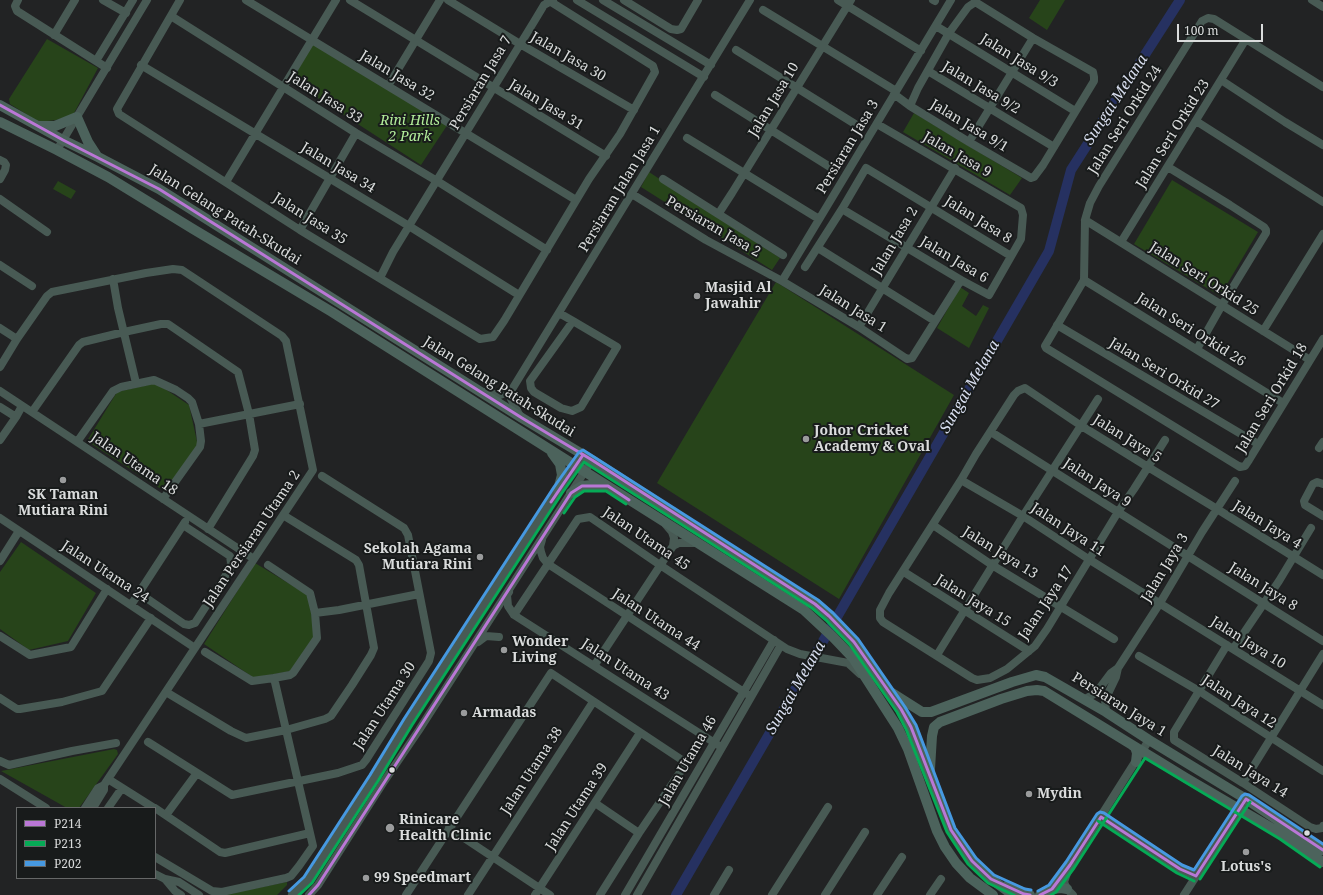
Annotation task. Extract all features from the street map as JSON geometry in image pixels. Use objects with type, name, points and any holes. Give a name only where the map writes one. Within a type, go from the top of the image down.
[{"type":"main road","name":"Jalan Gelang Patah-Skudai","points":[[0,105],[63,140],[159,188],[815,604],[830,616],[854,642],[911,727],[951,830],[972,861],[1013,895]]},
{"type":"main road","points":[[37,126],[54,126],[77,117],[88,142],[98,157]]},
{"type":"main road","name":"Jalan Gelang Patah-Skudai","points":[[0,122],[108,177],[337,315],[804,610],[853,658],[898,728],[908,749],[937,831],[945,846],[960,868],[970,878],[993,895]]},
{"type":"main road","points":[[193,229],[172,210],[171,206],[174,204],[200,215]]},
{"type":"main road","points":[[547,448],[560,464],[562,475],[558,490]]},
{"type":"main road","points":[[571,493],[582,486],[608,486]]},
{"type":"main road","name":"Persiaran Jaya 1","points":[[887,690],[922,712],[931,712],[1029,677],[1036,675],[1045,676],[1086,699],[1323,850]]},
{"type":"main road","points":[[998,687],[995,692],[997,697],[1000,699]]},
{"type":"main road","name":"Persiaran Jaya 1","points":[[930,773],[932,736],[934,728],[940,722],[1000,699],[1027,691],[1044,691],[1279,833],[1322,862]]},
{"type":"main road","points":[[1131,743],[1136,750],[1136,762]]},
{"type":"main road","points":[[1052,889],[1070,865]]},
{"type":"main road","points":[[992,879],[1024,894],[1030,895]]},
{"type":"main road","points":[[1040,895],[1052,889],[1061,888],[1070,892]]},
{"type":"street","points":[[18,0],[15,6],[17,11],[107,68]]},
{"type":"street","points":[[54,35],[75,0]]},
{"type":"street","points":[[103,0],[126,14]]},
{"type":"street","points":[[96,61],[126,14],[133,0]]},
{"type":"street","points":[[57,150],[147,0]]},
{"type":"street","points":[[141,65],[180,0]]},
{"type":"street","name":"Jalan Jasa 32","points":[[246,0],[576,200]]},
{"type":"street","points":[[226,182],[336,0]]},
{"type":"street","name":"Jalan Jasa 31","points":[[350,0],[493,89],[606,156]]},
{"type":"street","points":[[388,86],[440,0]]},
{"type":"street","name":"Jalan Jasa 30","points":[[448,0],[520,44],[634,110]]},
{"type":"street","points":[[578,0],[704,77]]},
{"type":"street","points":[[602,0],[711,64]]},
{"type":"street","points":[[624,0],[671,29],[677,30],[681,29],[698,0]]},
{"type":"street","name":"Persiaran Jalan Jasa 1","points":[[511,391],[750,0]]},
{"type":"street","points":[[838,0],[849,3],[921,50]]},
{"type":"street","name":"Persiaran Jasa 3","points":[[782,281],[951,0]]},
{"type":"street","points":[[1313,0],[1323,7]]},
{"type":"street","points":[[519,295],[589,179],[606,156],[655,72],[653,66],[548,1]]},
{"type":"street","name":"Persiaran Jasa 7","points":[[380,278],[409,226],[520,44],[548,1]]},
{"type":"street","name":"Jalan Jasa 10","points":[[719,213],[849,3]]},
{"type":"street","points":[[928,71],[949,33],[968,7],[974,3],[977,3],[1033,38],[1092,72],[1094,81],[1054,147]]},
{"type":"street","name":"Jalan Jasa 9/1","points":[[763,10],[895,93],[910,106],[1031,178],[1034,177],[1043,165],[1054,147]]},
{"type":"street","name":"Jalan Jasa 33","points":[[171,16],[356,133],[437,181],[547,250]]},
{"type":"street","name":"Jalan Seri Orkid 24","points":[[1084,280],[1085,220],[1090,203],[1198,26],[1202,21],[1208,18],[1214,19],[1246,39]]},
{"type":"street","points":[[936,26],[949,33]]},
{"type":"street","name":"Jalan Jasa 9/3","points":[[949,33],[1075,111]]},
{"type":"street","points":[[969,142],[1033,38]]},
{"type":"street","points":[[1246,39],[1323,87]]},
{"type":"street","name":"Jalan Seri Orkid 23","points":[[1121,242],[1246,39]]},
{"type":"street","points":[[736,50],[855,124]]},
{"type":"street","name":"Jalan Jasa 35","points":[[141,65],[117,108],[119,114],[300,230],[480,340],[493,337],[519,295]]},
{"type":"street","name":"Jalan Jasa 34","points":[[141,65],[409,226],[519,295]]},
{"type":"street","name":"Jalan Jasa 9/2","points":[[910,106],[928,71],[1054,147]]},
{"type":"street","points":[[1221,80],[1323,145]]},
{"type":"street","points":[[715,96],[830,167]]},
{"type":"street","points":[[1196,121],[1323,202]]},
{"type":"street","name":"Jalan Jasa 9","points":[[877,124],[955,168],[1021,208],[1023,211],[1021,239],[1011,256]]},
{"type":"street","points":[[300,230],[331,179],[356,133]]},
{"type":"street","points":[[687,138],[819,219]]},
{"type":"street","points":[[0,160],[4,162],[6,166],[0,179]]},
{"type":"street","points":[[1168,167],[1230,205],[1264,227],[1266,230],[1266,233],[1197,349]]},
{"type":"street","name":"Jalan Jasa 8","points":[[842,209],[866,168],[1011,256]]},
{"type":"street","name":"Jalan Jasa 2","points":[[859,327],[955,168]]},
{"type":"street","points":[[663,178],[782,255]]},
{"type":"street","name":"Persiaran Jasa 2","points":[[632,194],[706,240],[782,281]]},
{"type":"street","points":[[0,199],[47,232]]},
{"type":"street","points":[[805,267],[842,209]]},
{"type":"street","name":"Jalan Jasa 6","points":[[842,209],[988,295],[1011,256]]},
{"type":"street","name":"Jalan Seri Orkid 25","points":[[1085,220],[1310,360]]},
{"type":"street","points":[[1263,331],[1323,234]]},
{"type":"street","points":[[818,248],[883,287],[935,321],[961,280]]},
{"type":"street","points":[[0,265],[32,286]]},
{"type":"street","name":"Jalan Persiaran Utama 2","points":[[0,366],[47,296],[52,292],[113,279],[174,269],[182,270],[282,336],[286,341],[313,470],[106,782],[98,788],[86,807]]},
{"type":"street","points":[[113,279],[136,383]]},
{"type":"street","points":[[1057,325],[1084,280]]},
{"type":"street","name":"Jalan Seri Orkid 26","points":[[1084,280],[1283,403]]},
{"type":"street","name":"Jalan Jasa 1","points":[[782,281],[859,327],[910,360],[935,321]]},
{"type":"street","points":[[559,313],[573,321],[617,347],[581,407],[572,411],[561,408],[534,392],[531,388],[530,381],[573,321]]},
{"type":"street","points":[[32,412],[79,345],[83,342],[161,324],[168,324],[238,372],[249,414],[255,450],[253,456],[208,529]]},
{"type":"street","name":"Jalan Seri Orkid 27","points":[[1057,325],[1258,444]]},
{"type":"street","name":"Jalan Seri Orkid 18","points":[[1057,325],[1046,343],[1046,348],[1240,467],[1245,466],[1250,460],[1258,444],[1323,339]]},
{"type":"street","points":[[0,328],[17,339]]},
{"type":"street","points":[[77,442],[113,391],[136,383],[154,380],[176,390],[192,402],[199,424],[201,441],[200,447],[163,499]]},
{"type":"street","name":"Jalan Jaya 5","points":[[991,432],[1014,395],[1025,388],[1080,425],[1217,509]]},
{"type":"street","name":"Jalan Utama 18","points":[[0,391],[254,559]]},
{"type":"street","points":[[480,391],[500,395],[511,391],[511,399],[522,418]]},
{"type":"street","points":[[937,655],[1022,516],[1098,398]]},
{"type":"street","points":[[199,424],[300,404]]},
{"type":"street","points":[[0,440],[22,406]]},
{"type":"street","points":[[0,407],[16,417]]},
{"type":"street","points":[[904,572],[991,432]]},
{"type":"street","name":"Jalan Jaya 9","points":[[991,432],[1188,556]]},
{"type":"street","name":"Jalan Jaya 17","points":[[904,572],[889,592],[880,610],[880,618],[883,622],[972,678],[977,680],[990,678],[1007,669],[1029,651],[1047,629],[1118,512],[1165,440]]},
{"type":"street","points":[[292,895],[308,880],[558,490],[575,466],[587,458]]},
{"type":"street","points":[[309,895],[318,885],[571,493],[584,472],[587,458]]},
{"type":"street","name":"Jalan Utama 30","points":[[148,742],[232,795],[351,770],[362,765],[366,760],[429,661],[431,653],[408,535],[404,528],[322,476]]},
{"type":"street","name":"Jalan Jaya 11","points":[[962,480],[1160,603]]},
{"type":"street","name":"Jalan Jaya 3","points":[[1118,668],[1160,603],[1202,532],[1236,481]]},
{"type":"street","points":[[1321,483],[1313,484],[1304,503],[1323,516]]},
{"type":"street","name":"Jalan Jaya 4","points":[[1217,509],[1323,575]]},
{"type":"street","points":[[166,692],[231,732],[246,738],[286,730],[331,716],[371,655],[374,648],[359,565],[356,560],[284,515]]},
{"type":"street","points":[[131,605],[189,516]]},
{"type":"street","name":"Jalan Utama 45","points":[[514,615],[578,519],[590,516],[660,565],[787,649],[800,654],[848,664],[870,684]]},
{"type":"street","name":"Jalan Utama 24","points":[[0,518],[195,648]]},
{"type":"street","points":[[594,666],[673,546],[674,538],[672,532],[664,522]]},
{"type":"street","points":[[138,593],[184,624],[189,625],[195,623],[230,569],[231,563],[230,556],[183,525]]},
{"type":"street","name":"Jalan Jaya 13","points":[[933,525],[992,565],[1114,639]]},
{"type":"street","points":[[1199,691],[1230,647],[1264,603],[1311,528]]},
{"type":"street","points":[[0,561],[19,531]]},
{"type":"street","points":[[544,535],[540,547],[543,558],[548,564]]},
{"type":"street","points":[[673,546],[679,543],[698,543]]},
{"type":"street","name":"Jalan Jaya 8","points":[[1188,556],[1323,641]]},
{"type":"street","name":"Jalan Utama 44","points":[[548,564],[747,694]]},
{"type":"street","points":[[205,652],[252,681],[290,675],[293,673],[317,638],[315,613],[310,593],[268,565]]},
{"type":"street","name":"Jalan Jaya 15","points":[[904,572],[1029,651]]},
{"type":"street","points":[[510,587],[507,600],[508,606],[514,615]]},
{"type":"street","points":[[0,636],[30,655],[71,647],[107,589]]},
{"type":"street","points":[[315,613],[339,610],[419,594]]},
{"type":"street","name":"Jalan Jaya 10","points":[[1160,603],[1323,705]]},
{"type":"street","name":"Jalan Utama 43","points":[[514,615],[722,748]]},
{"type":"street","points":[[0,698],[17,709],[20,709],[62,702],[102,691],[151,618]]},
{"type":"street","points":[[473,645],[486,636],[499,637]]},
{"type":"street","name":"Jalan Utama 46","points":[[625,895],[714,743],[747,694],[777,642]]},
{"type":"street","points":[[1244,783],[1323,654]]},
{"type":"street","name":"Jalan Jaya 12","points":[[1139,656],[1199,691],[1323,771]]},
{"type":"street","points":[[1086,699],[1096,693],[1111,673],[1118,668]]},
{"type":"street","points":[[1106,712],[1105,700],[1116,677],[1118,668]]},
{"type":"street","points":[[406,895],[551,673],[592,702],[682,760],[683,764],[683,768],[639,833],[600,895]]},
{"type":"street","points":[[156,858],[212,891],[222,892],[291,876],[313,846],[274,678]]},
{"type":"street","name":"Jalan Jaya 14","points":[[1199,691],[1173,735],[1175,742],[1244,783],[1310,827],[1319,827]]},
{"type":"street","name":"Jalan Utama 46","points":[[637,895],[722,748],[747,694]]},
{"type":"street","name":"Jalan Utama 38","points":[[468,895],[592,702]]},
{"type":"street","name":"Jalan Utama 39","points":[[537,891],[640,733]]},
{"type":"street","points":[[1070,892],[1064,880],[1070,865],[1150,740]]},
{"type":"street","points":[[0,761],[9,765],[116,743]]},
{"type":"street","points":[[166,815],[197,772]]},
{"type":"street","points":[[0,779],[44,807]]},
{"type":"street","points":[[106,782],[122,788],[153,807]]},
{"type":"street","name":"Jalan Persiaran Utama 2","points":[[94,807],[104,790],[106,782]]},
{"type":"street","points":[[109,807],[122,788]]},
{"type":"street","points":[[1184,895],[1246,800]]},
{"type":"street","points":[[594,803],[639,833]]},
{"type":"street","points":[[772,895],[828,807]]},
{"type":"street","points":[[156,809],[220,852],[224,853],[310,833]]},
{"type":"street","points":[[1101,817],[1194,879]]},
{"type":"street","points":[[449,828],[493,857],[537,891],[550,895]]},
{"type":"street","points":[[825,895],[865,832]]},
{"type":"street","points":[[877,895],[902,856]]},
{"type":"street","points":[[714,895],[728,870]]},
{"type":"street","points":[[156,874],[165,879],[179,882],[199,895]]},
{"type":"street","points":[[165,879],[175,891],[181,895]]},
{"type":"street","points":[[930,895],[941,879]]},
{"type":"green space","points":[[1040,0],[1065,0],[1047,30],[1029,18]]},
{"type":"green space","points":[[47,39],[98,68],[73,115],[56,120],[39,122],[10,104],[9,99]]},
{"type":"green space","name":"Rini Hills 2 Park","points":[[314,39],[448,124],[421,165],[290,80]]},
{"type":"green space","points":[[914,113],[1022,178],[1010,195],[903,132]]},
{"type":"green space","points":[[649,172],[780,258],[772,270],[641,187]]},
{"type":"green space","points":[[1172,180],[1258,232],[1220,296],[1134,244]]},
{"type":"green space","points":[[58,181],[76,191],[71,199],[53,189]]},
{"type":"green space","name":"Johor Cricket Academy & Oval","points":[[776,282],[954,395],[839,599],[657,483]]},
{"type":"green space","points":[[960,287],[969,293],[962,306],[976,316],[983,305],[989,308],[969,348],[937,328]]},
{"type":"green space","points":[[156,383],[189,405],[198,446],[164,491],[87,441],[117,392]]},
{"type":"green space","points":[[21,542],[96,593],[68,641],[29,650],[0,629],[0,572]]},
{"type":"green space","points":[[255,563],[308,595],[315,635],[291,671],[254,678],[204,644]]},
{"type":"green space","points":[[114,749],[117,750],[118,754],[80,807],[65,807],[1,771]]},
{"type":"green space","points":[[287,882],[287,885],[277,895],[222,895]]},
{"type":"waterway","name":"Sungai Melana","points":[[676,895],[1049,251],[1071,170],[1180,0]]},
{"type":"transit line","name":"P214","points":[[0,105],[63,140],[159,189],[522,418],[592,460],[815,604],[854,642],[901,709],[911,727],[951,830],[972,861],[991,879],[1024,894],[1030,895]]},
{"type":"transit line","name":"P202","points":[[289,891],[304,877],[554,487],[579,452],[583,450],[818,600],[833,613],[858,639],[916,725],[955,828],[976,858],[994,875],[1025,889],[1031,890]]},
{"type":"transit line","name":"P214","points":[[551,502],[583,455]]},
{"type":"transit line","name":"P213","points":[[299,895],[312,883],[378,781],[412,725],[562,493],[584,462],[812,608],[826,620],[850,645],[897,712],[906,729],[947,832],[968,864],[988,883],[1014,895]]},
{"type":"transit line","name":"P214","points":[[309,895],[318,885],[571,493],[582,486],[608,486],[629,500]]},
{"type":"transit line","name":"P213","points":[[564,513],[575,497],[584,491],[606,491],[626,504]]},
{"type":"transit line","name":"P213","points":[[1051,895],[1056,892],[1074,868],[1145,758],[1280,839],[1320,867]]},
{"type":"transit line","name":"P202","points":[[1038,891],[1049,885],[1066,862],[1097,814],[1100,812],[1104,813],[1182,865],[1194,870],[1242,796],[1245,794],[1249,795],[1323,844]]},
{"type":"transit line","name":"P214","points":[[1246,799],[1323,850]]},
{"type":"transit line","name":"P214","points":[[1196,876],[1246,799]]},
{"type":"transit line","name":"P213","points":[[1200,879],[1250,802]]},
{"type":"transit line","name":"P214","points":[[1101,817],[1180,869],[1196,876]]},
{"type":"transit line","name":"P214","points":[[1040,895],[1052,889],[1070,865],[1101,817]]},
{"type":"transit line","name":"P213","points":[[1098,821],[1177,873],[1194,881]]},
{"type":"place","name":"Masjid Al Jawahir","points":[[697,296]]},
{"type":"place","name":"Johor Cricket Academy & Oval","points":[[806,439]]},
{"type":"place","name":"SK Taman Mutiara Rini","points":[[63,480]]},
{"type":"place","name":"Sekolah Agama Mutiara Rini","points":[[480,557]]},
{"type":"place","name":"Wonder Living","points":[[504,650]]},
{"type":"place","name":"Armadas","points":[[464,713]]},
{"type":"place","name":"Mydin","points":[[1029,794]]},
{"type":"place","name":"Rinicare Health Clinic","points":[[390,828]]},
{"type":"place","name":"Lotus's","points":[[1246,852]]},
{"type":"place","name":"99 Speedmart","points":[[366,878]]}]
